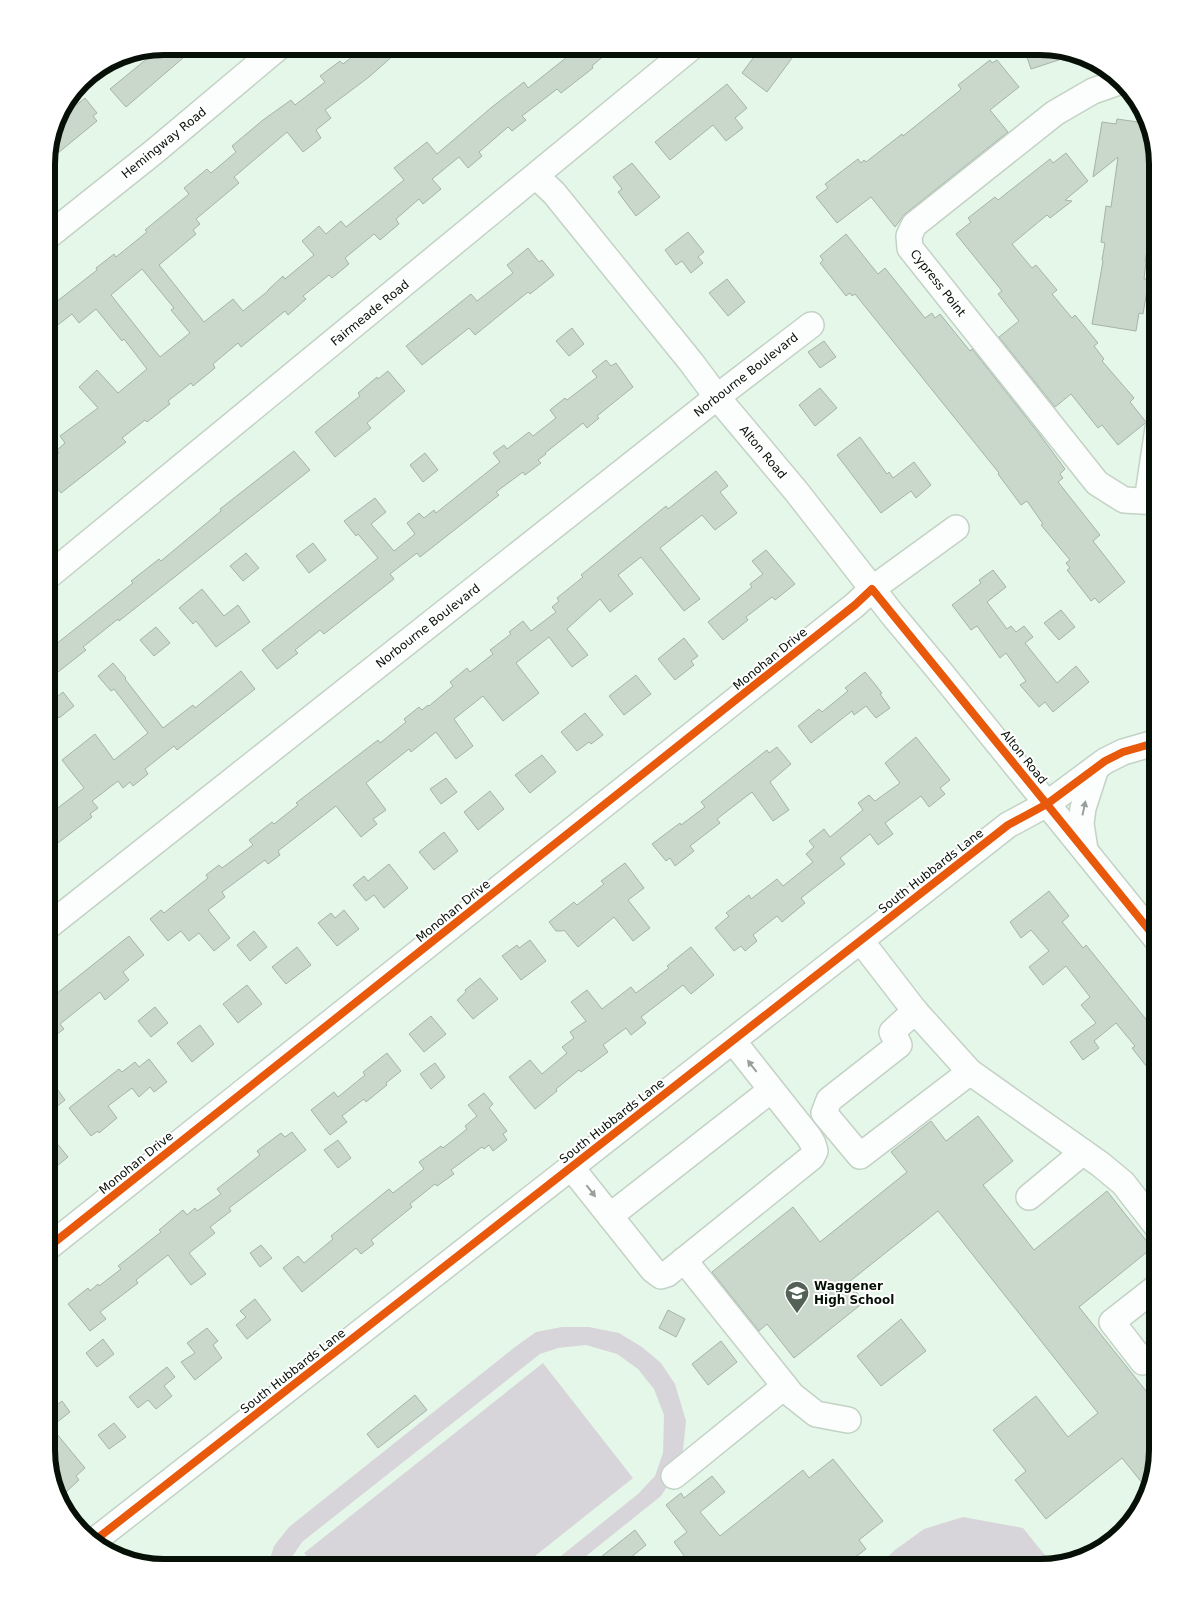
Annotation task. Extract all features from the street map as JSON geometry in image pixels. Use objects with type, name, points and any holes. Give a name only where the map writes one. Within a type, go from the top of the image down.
[{"type":"street","name":"Hemingway Road","points":[[55,230],[155,151],[269,55]]},
{"type":"street","name":"Fairmeade Road","points":[[55,571],[682,55]]},
{"type":"street","name":"Cypress Point","points":[[1114,84],[1093,90],[1055,113],[914,225],[909,236],[910,248],[1096,483],[1124,500],[1149,502]]},
{"type":"street","name":"Alton Road","points":[[536,176],[554,193],[692,362],[717,397],[796,491],[872,588],[1149,930]]},
{"type":"street","name":"Norbourne Boulevard","points":[[55,921],[717,397],[811,325]]},
{"type":"street","name":"Monohan Drive","points":[[55,1242],[855,605],[872,588],[956,528]]},
{"type":"street","name":"South Hubbards Lane","points":[[99,1537],[1008,825],[1047,804],[1096,768],[1123,752],[1149,745]]},
{"type":"street","points":[[1085,850],[1081,824],[1083,808],[1096,768]]},
{"type":"street","points":[[861,941],[915,1011],[970,1072],[1124,1183],[1149,1216]]},
{"type":"street","points":[[803,1130],[824,1113],[829,1100],[899,1045],[892,1032],[915,1011]]},
{"type":"street","points":[[572,1167],[658,1274],[664,1275],[684,1260],[812,1157],[815,1151],[815,1147],[803,1130],[733,1041]]},
{"type":"street","points":[[824,1113],[860,1156],[970,1072]]},
{"type":"street","points":[[610,1216],[771,1090]]},
{"type":"street","points":[[1029,1197],[1083,1152]]},
{"type":"street","points":[[684,1260],[792,1395],[816,1414],[848,1420]]},
{"type":"street","points":[[1149,1293],[1112,1322],[1143,1362],[1149,1358]]},
{"type":"street","points":[[674,1476],[785,1386]]},
{"type":"shaded area","points":[[562,1327],[589,1327],[619,1333],[642,1347],[661,1363],[675,1384],[686,1421],[683,1450],[674,1476],[661,1496],[582,1559],[557,1559],[638,1494],[655,1476],[663,1453],[664,1415],[654,1389],[638,1369],[617,1354],[586,1345],[558,1348],[540,1354],[302,1542],[291,1559],[270,1559],[274,1546],[289,1527],[536,1332]]},
{"type":"shaded area","points":[[543,1363],[633,1478],[531,1559],[309,1559],[304,1553]]},
{"type":"shaded area","points":[[963,1517],[1023,1528],[1048,1558],[886,1559],[924,1529]]},
{"type":"building","points":[[181,55],[183,58],[126,107],[110,89],[150,56]]},
{"type":"building","points":[[354,55],[394,55],[369,77],[325,110],[331,118],[316,130],[321,138],[303,152],[287,132],[234,177],[239,183],[196,219],[200,224],[193,230],[196,234],[159,265],[204,322],[233,299],[243,311],[283,276],[285,279],[314,255],[302,241],[319,226],[326,234],[341,221],[346,227],[404,180],[394,168],[427,142],[437,154],[524,82],[528,88],[570,55],[605,55],[592,66],[593,68],[561,93],[557,89],[522,116],[526,120],[512,131],[508,127],[479,152],[482,156],[468,168],[459,157],[432,179],[441,189],[423,204],[419,199],[396,219],[399,224],[380,240],[374,234],[345,258],[349,264],[332,278],[329,275],[303,296],[306,299],[288,315],[285,311],[241,347],[238,343],[213,364],[215,368],[193,386],[191,383],[168,401],[170,404],[122,438],[126,442],[61,493],[55,486],[55,456],[59,453],[57,450],[65,443],[60,436],[98,408],[79,387],[97,370],[118,393],[147,369],[124,339],[122,341],[96,309],[79,323],[72,314],[55,327],[55,303],[114,254],[116,257],[147,232],[145,230],[189,194],[184,188],[207,169],[211,173],[236,152],[232,146],[263,120],[291,100],[295,105],[325,82],[320,76],[340,61],[343,64]],"holes":[[[142,269],[174,308],[171,310],[190,333],[160,357],[111,295]]]},
{"type":"building","points":[[755,55],[794,55],[767,92],[742,73]]},
{"type":"building","points":[[1026,55],[1047,55],[1064,58],[1031,69]]},
{"type":"building","points":[[990,60],[992,63],[997,60],[1019,87],[990,110],[1008,132],[905,214],[895,227],[871,197],[837,223],[816,197],[828,188],[825,184],[858,159],[861,163],[864,160],[866,162],[902,134],[903,136],[958,92],[961,89],[958,85]]},
{"type":"building","points":[[727,84],[747,108],[735,118],[743,128],[726,141],[713,125],[670,160],[655,142]]},
{"type":"building","points":[[85,98],[97,113],[93,116],[97,121],[55,155],[63,123],[72,105],[74,107]]},
{"type":"building","points":[[1117,119],[1140,122],[1148,150],[1149,199],[1147,212],[1149,212],[1149,238],[1144,279],[1149,279],[1143,314],[1139,313],[1136,331],[1092,324],[1103,261],[1105,243],[1101,242],[1106,206],[1111,207],[1118,157],[1093,177],[1102,122],[1116,124]]},
{"type":"building","points":[[1066,153],[1088,181],[1065,200],[1072,201],[1050,218],[1047,215],[1012,244],[1032,268],[1036,265],[1057,290],[1052,294],[1072,318],[1075,315],[1098,343],[1094,346],[1104,359],[1102,361],[1134,398],[1130,402],[1146,422],[1118,445],[1102,425],[1098,428],[1071,394],[1055,407],[999,337],[1019,321],[998,294],[1002,291],[956,234],[971,222],[968,218],[995,197],[998,200],[1050,159],[1053,163]]},
{"type":"building","points":[[632,163],[660,197],[636,216],[618,192],[622,189],[613,177]]},
{"type":"building","points":[[688,232],[704,252],[698,257],[703,263],[691,273],[682,261],[676,265],[665,250]]},
{"type":"building","points":[[846,234],[878,274],[885,268],[925,318],[932,313],[935,318],[940,314],[970,351],[972,349],[1065,469],[1060,474],[1063,478],[1058,482],[1100,535],[1093,541],[1125,582],[1099,603],[1095,598],[1091,601],[1067,570],[1070,568],[1066,563],[1070,560],[1041,525],[1043,524],[1027,501],[1021,505],[999,473],[855,294],[852,296],[850,293],[846,296],[820,263],[823,260],[820,256]]},
{"type":"building","points":[[528,248],[539,262],[542,260],[554,275],[530,294],[528,292],[475,335],[469,328],[422,365],[406,346],[471,294],[477,301],[513,273],[507,265]]},
{"type":"building","points":[[727,279],[745,302],[728,316],[709,293]]},
{"type":"building","points":[[572,328],[584,344],[569,356],[556,341]]},
{"type":"building","points":[[824,341],[836,357],[820,368],[808,352]]},
{"type":"building","points":[[606,360],[611,366],[616,363],[633,387],[597,416],[599,418],[587,428],[583,423],[545,453],[538,460],[541,463],[525,475],[523,472],[496,492],[499,495],[420,557],[417,553],[390,574],[394,579],[324,634],[320,630],[295,650],[298,653],[277,669],[262,650],[378,558],[358,534],[356,536],[344,521],[375,498],[386,512],[371,524],[394,551],[415,534],[407,523],[419,513],[424,518],[434,510],[436,513],[500,462],[493,453],[504,445],[507,449],[529,432],[533,436],[556,418],[550,410],[565,398],[567,400],[597,377],[592,371]]},
{"type":"building","points":[[388,371],[405,391],[367,423],[371,428],[335,457],[315,432],[360,396],[358,393],[377,377],[378,379]]},
{"type":"building","points":[[820,388],[837,408],[815,426],[799,405]]},
{"type":"building","points":[[860,437],[887,474],[889,472],[893,478],[914,462],[931,485],[916,498],[911,491],[881,513],[837,455]]},
{"type":"building","points":[[294,451],[310,470],[119,621],[118,619],[83,647],[86,650],[58,672],[55,668],[55,645],[133,583],[131,581],[159,559],[161,561],[221,511],[220,509]]},
{"type":"building","points":[[425,453],[438,470],[423,482],[410,465]]},
{"type":"building","points":[[716,471],[728,486],[720,492],[737,513],[715,530],[702,515],[660,548],[700,599],[684,611],[641,557],[618,575],[633,594],[610,612],[600,599],[567,629],[588,655],[572,667],[549,637],[516,663],[539,693],[503,721],[483,696],[454,719],[473,746],[456,759],[436,732],[411,752],[409,749],[366,783],[386,810],[373,819],[377,824],[361,837],[336,806],[278,851],[280,855],[268,864],[265,860],[222,892],[225,897],[208,910],[230,938],[214,951],[199,933],[189,941],[181,931],[168,941],[150,919],[161,910],[164,913],[208,878],[206,875],[219,865],[222,868],[253,845],[249,840],[272,822],[274,824],[298,805],[296,803],[378,740],[380,743],[406,722],[404,719],[419,707],[422,710],[429,706],[453,686],[450,682],[467,668],[470,672],[493,654],[490,650],[511,634],[509,632],[523,621],[531,631],[556,612],[552,607],[559,601],[557,598],[583,577],[581,575],[666,506],[668,509]]},
{"type":"building","points":[[313,543],[326,560],[309,573],[296,556]]},
{"type":"building","points":[[766,550],[795,584],[775,600],[772,597],[746,617],[748,620],[723,640],[708,622],[752,587],[750,584],[763,574],[752,561]]},
{"type":"building","points":[[246,553],[259,568],[243,581],[230,566]]},
{"type":"building","points":[[993,570],[1006,587],[987,602],[1007,629],[1011,626],[1016,632],[1024,626],[1033,637],[1025,643],[1057,683],[1076,666],[1089,682],[1053,712],[1045,702],[1039,707],[1020,685],[1026,681],[1006,653],[1000,658],[977,626],[971,630],[952,605],[981,583],[979,580]]},
{"type":"building","points":[[202,589],[224,616],[238,605],[250,622],[216,647],[196,621],[193,624],[179,608]]},
{"type":"building","points":[[1061,610],[1075,627],[1059,640],[1044,623]]},
{"type":"building","points":[[156,627],[170,643],[154,656],[140,640]]},
{"type":"building","points":[[684,638],[698,656],[691,661],[694,665],[675,680],[658,659]]},
{"type":"building","points":[[113,663],[163,728],[193,705],[195,708],[241,671],[255,689],[177,750],[174,746],[145,769],[148,774],[133,786],[130,782],[123,788],[118,781],[92,801],[98,808],[90,814],[92,817],[55,845],[55,810],[84,788],[62,760],[95,734],[114,760],[148,733],[114,689],[111,691],[98,676]]},
{"type":"building","points":[[865,672],[882,693],[880,694],[890,708],[876,718],[866,706],[854,715],[852,711],[811,743],[798,726],[819,709],[822,712],[848,691],[845,688]]},
{"type":"building","points":[[636,675],[651,694],[624,715],[609,696]]},
{"type":"building","points":[[63,692],[74,706],[59,718],[55,713],[55,698]]},
{"type":"building","points":[[585,713],[603,735],[577,751],[561,732]]},
{"type":"building","points":[[916,737],[950,780],[940,788],[945,794],[929,807],[921,796],[885,823],[893,834],[878,845],[870,834],[840,858],[845,864],[801,898],[805,903],[782,922],[777,916],[753,935],[757,941],[745,951],[741,946],[734,951],[715,928],[729,916],[726,913],[749,895],[751,899],[777,879],[783,886],[813,862],[806,854],[814,847],[809,841],[824,829],[830,837],[863,810],[858,803],[869,795],[875,801],[900,783],[885,763]]},
{"type":"building","points":[[777,747],[791,764],[770,782],[789,810],[773,821],[752,792],[717,819],[720,823],[690,846],[694,851],[675,866],[670,858],[666,861],[652,844],[705,807],[701,802],[767,750],[769,753]]},
{"type":"building","points":[[542,755],[556,772],[530,793],[515,775]]},
{"type":"building","points":[[446,778],[457,792],[441,804],[430,789]]},
{"type":"building","points":[[490,791],[504,809],[478,830],[464,812]]},
{"type":"building","points":[[444,832],[458,851],[434,870],[419,852]]},
{"type":"building","points":[[625,863],[644,888],[628,900],[650,928],[633,941],[614,917],[578,947],[564,930],[556,931],[549,922],[574,902],[577,905],[604,884],[601,881]]},
{"type":"building","points":[[389,864],[408,888],[384,908],[374,895],[366,901],[353,885],[364,876],[368,881]]},
{"type":"building","points":[[1049,891],[1069,916],[1062,922],[1083,948],[1086,945],[1149,1023],[1149,1065],[1147,1067],[1132,1048],[1135,1046],[1116,1023],[1094,1041],[1099,1048],[1083,1060],[1070,1042],[1096,1023],[1081,1005],[1090,997],[1066,966],[1043,985],[1029,967],[1049,951],[1031,930],[1021,938],[1010,922]]},
{"type":"building","points":[[344,910],[359,929],[337,946],[318,923],[331,913],[335,918]]},
{"type":"building","points":[[254,931],[267,947],[250,961],[237,945]]},
{"type":"building","points":[[129,936],[144,955],[123,972],[129,980],[105,1000],[100,992],[60,1024],[64,1029],[55,1036],[55,995]]},
{"type":"building","points":[[530,940],[546,961],[521,980],[502,956],[517,945],[519,948]]},
{"type":"building","points":[[297,947],[311,965],[286,984],[272,967]]},
{"type":"building","points":[[691,947],[714,975],[691,994],[683,985],[641,1017],[646,1023],[631,1035],[626,1028],[603,1045],[608,1052],[581,1072],[579,1070],[535,1109],[509,1077],[530,1060],[542,1074],[567,1053],[562,1047],[574,1038],[570,1032],[586,1021],[571,1002],[587,990],[602,1009],[631,987],[636,993],[669,968],[667,966]]},
{"type":"building","points":[[480,978],[498,999],[473,1019],[457,1000],[466,992],[465,990]]},
{"type":"building","points":[[247,985],[262,1004],[238,1023],[223,1004]]},
{"type":"building","points":[[155,1007],[168,1023],[151,1037],[138,1021]]},
{"type":"building","points":[[431,1016],[446,1034],[424,1052],[409,1034]]},
{"type":"building","points":[[200,1025],[214,1044],[192,1062],[177,1043]]},
{"type":"building","points":[[387,1053],[401,1071],[366,1102],[364,1099],[342,1116],[347,1122],[330,1135],[311,1110],[334,1092],[338,1097],[365,1075],[363,1072]]},
{"type":"building","points":[[149,1059],[167,1082],[154,1092],[150,1087],[139,1097],[132,1088],[108,1106],[117,1118],[99,1133],[98,1131],[91,1136],[69,1108],[119,1069],[122,1072],[135,1062],[139,1067]]},
{"type":"building","points":[[435,1063],[445,1077],[431,1089],[420,1074]]},
{"type":"building","points":[[55,1086],[65,1100],[55,1108]]},
{"type":"building","points":[[484,1093],[493,1104],[489,1108],[507,1131],[503,1134],[507,1140],[493,1151],[489,1145],[484,1149],[482,1147],[451,1170],[454,1174],[437,1186],[435,1184],[410,1204],[412,1207],[371,1240],[374,1244],[361,1254],[356,1248],[302,1292],[283,1268],[298,1256],[304,1263],[333,1239],[331,1236],[389,1189],[393,1193],[424,1169],[419,1162],[441,1146],[443,1148],[467,1129],[465,1126],[477,1116],[468,1105]]},
{"type":"building","name":"Waggener High School","points":[[978,1116],[1013,1161],[983,1185],[1034,1250],[1107,1191],[1149,1244],[1149,1250],[1079,1307],[1149,1395],[1149,1450],[1143,1484],[1122,1458],[1046,1519],[1015,1480],[1026,1471],[993,1430],[1036,1396],[1068,1437],[1098,1413],[938,1211],[849,1282],[864,1302],[794,1358],[767,1324],[759,1331],[712,1272],[793,1207],[820,1242],[907,1172],[891,1152],[931,1121],[946,1141]]},
{"type":"building","points":[[292,1132],[306,1150],[229,1208],[231,1211],[210,1227],[215,1233],[189,1253],[206,1274],[191,1285],[168,1255],[136,1280],[138,1283],[100,1312],[106,1319],[90,1331],[68,1304],[88,1288],[90,1291],[98,1284],[99,1286],[121,1269],[118,1266],[161,1232],[159,1230],[183,1210],[187,1215],[195,1208],[197,1211],[221,1194],[217,1189],[260,1155],[257,1151],[281,1133],[285,1137]]},
{"type":"building","points":[[338,1140],[351,1158],[338,1168],[324,1150]]},
{"type":"building","points":[[55,1141],[68,1157],[55,1168]]},
{"type":"building","points":[[261,1245],[272,1258],[260,1267],[250,1253]]},
{"type":"building","points":[[255,1299],[271,1320],[247,1339],[236,1325],[246,1317],[240,1311]]},
{"type":"building","points":[[668,1310],[685,1319],[676,1337],[659,1328]]},
{"type":"building","points":[[901,1319],[926,1351],[881,1386],[857,1356]]},
{"type":"building","points":[[207,1328],[218,1341],[213,1345],[222,1358],[195,1380],[181,1362],[195,1353],[187,1343]]},
{"type":"building","points":[[103,1339],[114,1354],[97,1367],[86,1353]]},
{"type":"building","points":[[721,1341],[737,1362],[708,1385],[692,1364]]},
{"type":"building","points":[[167,1367],[175,1377],[164,1386],[172,1396],[156,1409],[148,1400],[138,1408],[129,1397]]},
{"type":"building","points":[[415,1395],[427,1410],[378,1448],[367,1434]]},
{"type":"building","points":[[62,1401],[70,1412],[55,1424],[55,1406]]},
{"type":"building","points":[[114,1423],[126,1437],[109,1449],[98,1435]]},
{"type":"building","points":[[55,1432],[85,1468],[76,1476],[79,1480],[66,1492],[62,1487],[56,1464]]},
{"type":"building","points":[[833,1459],[883,1521],[859,1540],[866,1549],[853,1559],[686,1559],[674,1542],[687,1532],[666,1505],[681,1493],[684,1498],[712,1476],[725,1492],[700,1512],[720,1536],[803,1470],[809,1478]]},
{"type":"building","points":[[635,1530],[646,1545],[629,1559],[598,1559]]},
{"type":"cycle path","points":[[55,1242],[855,605],[872,589],[1149,930]]},
{"type":"cycle path","points":[[99,1537],[1008,825],[1047,804],[1105,761],[1123,752],[1149,745]]},
{"type":"place","name":"Waggener High School","points":[[797,1314]]}]
